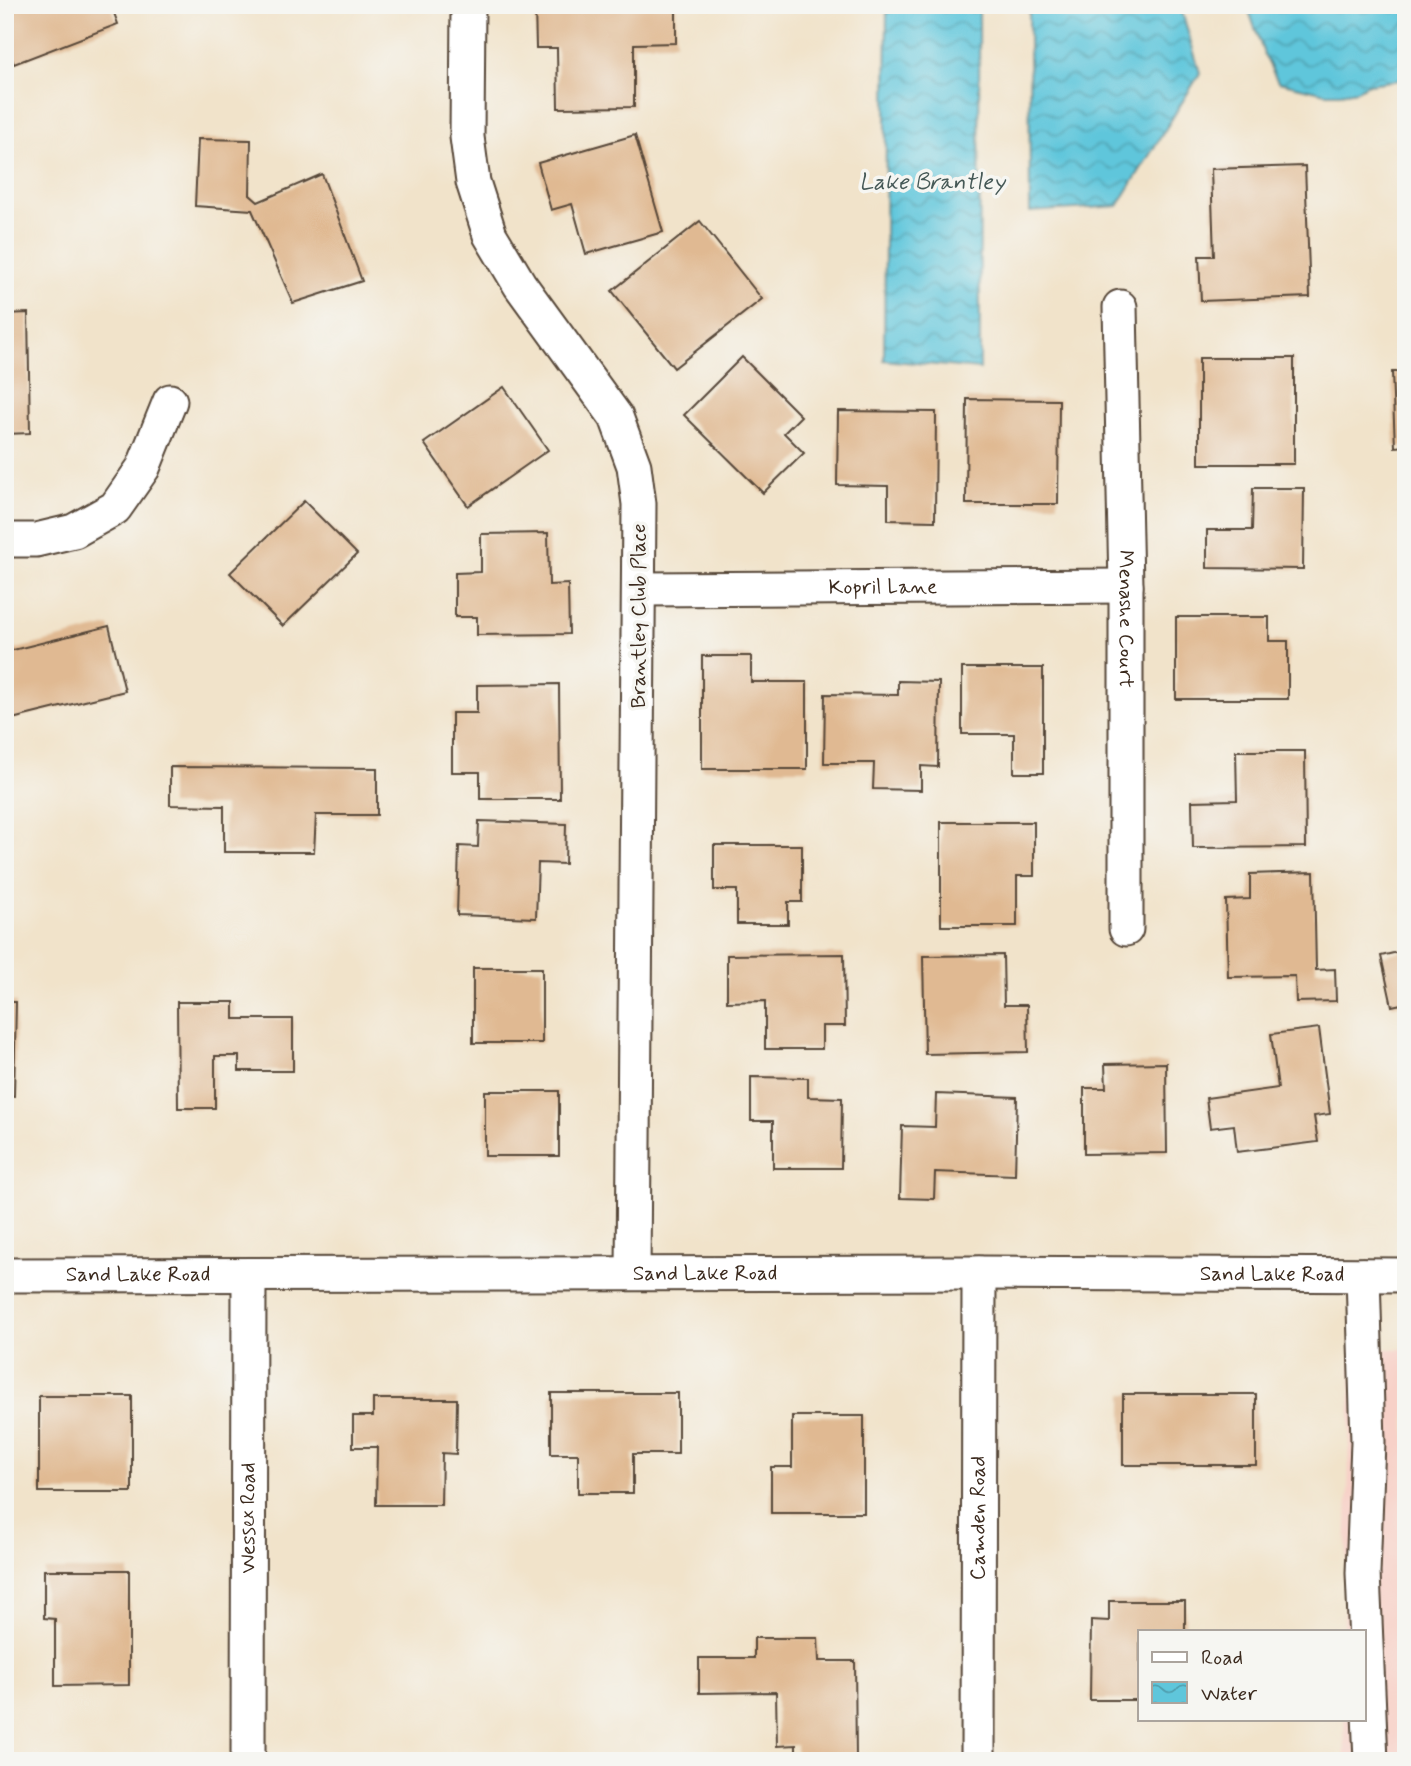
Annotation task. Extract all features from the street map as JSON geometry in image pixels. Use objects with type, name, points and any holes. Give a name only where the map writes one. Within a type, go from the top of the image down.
[{"type":"street","name":"Brantley Club Place","points":[[468,5],[467,136],[473,181],[490,235],[520,285],[616,417],[634,466],[639,504],[633,1273]]},
{"type":"street","name":"Menashe Court","points":[[1119,307],[1126,586],[1126,929]]},
{"type":"street","points":[[5,540],[36,540],[74,531],[116,508],[143,468],[170,401]]},
{"type":"street","name":"Kopril Lane","points":[[640,589],[1126,586]]},
{"type":"street","name":"Camden Road","points":[[978,1761],[979,1273]]},
{"type":"street","name":"Sand Lake Road","points":[[5,1275],[1406,1275]]},
{"type":"street","name":"Wessex Road","points":[[248,1761],[249,1275]]},
{"type":"street","points":[[1363,1275],[1367,1442],[1363,1573],[1365,1630]]},
{"type":"street","points":[[1366,1644],[1371,1761]]},
{"type":"shaded area","points":[[1352,1349],[1406,1349],[1406,1761],[1345,1761],[1344,1720],[1366,1720],[1366,1630],[1344,1630]]},
{"type":"water","name":"Lake Brantley","points":[[887,5],[979,5],[980,369],[884,360]]},
{"type":"water","points":[[1029,5],[1180,5],[1200,73],[1118,206],[1030,212]]},
{"type":"water","points":[[1247,5],[1406,5],[1406,79],[1368,84],[1357,90],[1340,93],[1326,93],[1278,82],[1264,54]]},
{"type":"building","points":[[5,5],[111,5],[118,24],[14,64],[5,41]]},
{"type":"building","points":[[535,5],[676,5],[676,43],[634,44],[634,107],[558,108],[557,48],[536,48]]},
{"type":"building","points":[[635,135],[663,232],[586,254],[572,204],[551,210],[538,163]]},
{"type":"building","points":[[198,139],[251,140],[250,195],[258,202],[322,174],[362,281],[293,303],[252,210],[195,206]]},
{"type":"building","points":[[1305,166],[1310,297],[1201,301],[1199,256],[1214,256],[1211,169]]},
{"type":"building","points":[[700,221],[762,299],[674,368],[612,291]]},
{"type":"building","points":[[28,313],[30,433],[5,434],[5,314]]},
{"type":"building","points":[[742,357],[801,416],[784,433],[804,453],[763,493],[684,415]]},
{"type":"building","points":[[1199,358],[1294,358],[1294,464],[1199,464]]},
{"type":"building","points":[[1392,372],[1406,372],[1406,446],[1395,447]]},
{"type":"building","points":[[504,387],[548,450],[468,506],[424,443]]},
{"type":"building","points":[[967,399],[1059,400],[1058,504],[966,504]]},
{"type":"building","points":[[838,411],[936,412],[935,521],[888,520],[888,486],[837,485]]},
{"type":"building","points":[[1253,488],[1304,488],[1303,569],[1207,568],[1207,530],[1252,530]]},
{"type":"building","points":[[304,501],[357,554],[283,626],[230,573]]},
{"type":"building","points":[[548,533],[549,585],[568,584],[569,634],[477,635],[477,617],[455,617],[455,573],[481,572],[481,534]]},
{"type":"building","points":[[1176,617],[1269,617],[1269,641],[1288,641],[1288,699],[1176,699]]},
{"type":"building","points":[[109,626],[125,691],[8,720],[5,708],[5,652]]},
{"type":"building","points":[[702,656],[751,656],[751,682],[807,682],[807,769],[702,769]]},
{"type":"building","points":[[962,668],[1043,668],[1043,773],[1014,773],[1014,734],[962,734]]},
{"type":"building","points":[[898,681],[939,682],[938,767],[921,766],[921,790],[873,789],[874,763],[824,763],[825,694],[898,695]]},
{"type":"building","points":[[559,684],[560,799],[480,799],[480,772],[452,772],[452,713],[477,713],[477,685]]},
{"type":"building","points":[[1236,751],[1305,751],[1306,847],[1193,848],[1192,801],[1237,800]]},
{"type":"building","points":[[170,767],[377,768],[377,815],[316,815],[314,852],[224,852],[224,806],[170,805]]},
{"type":"building","points":[[479,821],[566,824],[565,864],[538,863],[536,918],[457,915],[459,846],[478,847]]},
{"type":"building","points":[[941,822],[1034,822],[1034,876],[1017,876],[1017,926],[941,926]]},
{"type":"building","points":[[714,845],[802,845],[802,902],[788,902],[788,924],[737,924],[737,890],[714,890]]},
{"type":"building","points":[[1314,872],[1316,970],[1335,969],[1336,1001],[1296,1002],[1295,976],[1228,977],[1226,900],[1250,899],[1250,874]]},
{"type":"building","points":[[1406,950],[1406,1003],[1392,1006],[1381,956]]},
{"type":"building","points":[[844,954],[845,1026],[822,1026],[822,1049],[765,1049],[765,1001],[727,1002],[727,955]]},
{"type":"building","points":[[1003,955],[1004,1005],[1027,1005],[1028,1052],[925,1054],[923,956]]},
{"type":"building","points":[[473,968],[542,968],[542,1043],[473,1043]]},
{"type":"building","points":[[5,1002],[16,1002],[14,1096],[5,1096]]},
{"type":"building","points":[[177,1002],[234,1002],[234,1019],[293,1019],[293,1071],[239,1071],[239,1056],[215,1056],[215,1108],[178,1108]]},
{"type":"building","points":[[1319,1028],[1330,1114],[1314,1116],[1318,1142],[1237,1152],[1234,1125],[1210,1128],[1206,1098],[1278,1088],[1271,1034]]},
{"type":"building","points":[[1166,1063],[1167,1153],[1084,1154],[1084,1088],[1106,1088],[1105,1064]]},
{"type":"building","points":[[751,1077],[808,1078],[808,1097],[842,1098],[841,1168],[773,1168],[773,1121],[751,1121]]},
{"type":"building","points":[[485,1091],[559,1091],[559,1156],[485,1156]]},
{"type":"building","points":[[936,1094],[1017,1097],[1015,1175],[935,1172],[934,1199],[900,1198],[902,1126],[935,1127]]},
{"type":"building","points":[[551,1393],[678,1393],[678,1454],[633,1454],[633,1493],[578,1493],[578,1454],[551,1454]]},
{"type":"building","points":[[1123,1394],[1256,1394],[1256,1465],[1123,1465]]},
{"type":"building","points":[[39,1396],[132,1396],[132,1492],[39,1492]]},
{"type":"building","points":[[373,1399],[457,1399],[456,1454],[442,1453],[441,1505],[376,1505],[377,1447],[353,1447],[353,1416],[373,1416]]},
{"type":"building","points":[[792,1416],[864,1416],[864,1513],[771,1513],[771,1467],[792,1467]]},
{"type":"building","points":[[44,1570],[129,1570],[129,1685],[55,1686],[55,1619],[44,1618]]},
{"type":"building","points":[[1109,1601],[1185,1601],[1185,1630],[1138,1630],[1138,1700],[1090,1700],[1091,1620],[1109,1621]]},
{"type":"building","points":[[754,1638],[818,1638],[819,1661],[855,1661],[856,1761],[796,1761],[796,1745],[777,1746],[776,1692],[699,1693],[699,1658],[754,1658]]}]
